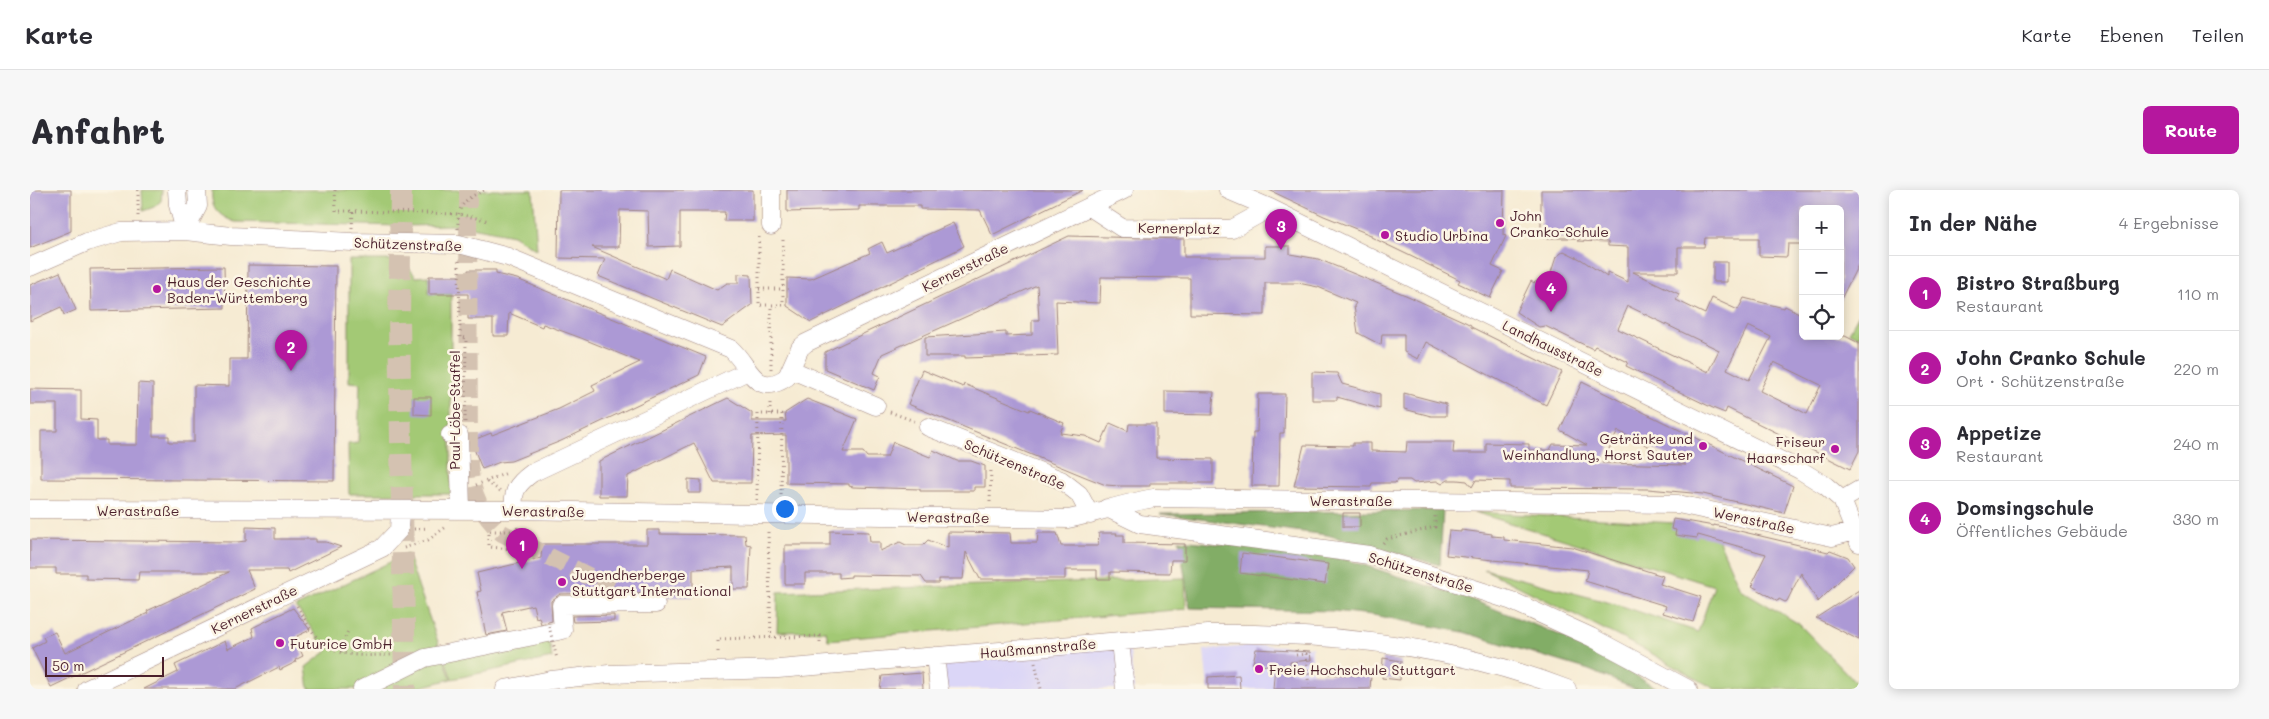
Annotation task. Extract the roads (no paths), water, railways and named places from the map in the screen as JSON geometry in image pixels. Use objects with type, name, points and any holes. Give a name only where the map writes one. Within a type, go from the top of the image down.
[{"type":"street","points":[[178,190],[178,205],[185,231]]},
{"type":"street","points":[[185,231],[198,206],[197,190]]},
{"type":"street","points":[[771,232],[772,190]]},
{"type":"street","name":"Kernerstraße","points":[[792,370],[800,348],[806,343],[1124,190]]},
{"type":"street","name":"Landhausstraße","points":[[1228,190],[1270,208],[1800,470],[1826,486],[1842,500],[1858,535]]},
{"type":"street","name":"Kernerplatz","points":[[1090,206],[1122,228],[1232,229],[1270,208]]},
{"type":"street","name":"Schützenstraße","points":[[30,267],[87,242],[122,232],[138,231],[185,231],[231,236],[352,242],[459,244],[508,257],[732,349],[748,371]]},
{"type":"street","points":[[514,510],[512,497],[520,482],[532,473],[748,371],[758,381],[771,384],[787,377],[792,370],[876,406]]},
{"type":"street","name":"Schützenstraße","points":[[928,427],[1061,480],[1079,494],[1090,515]]},
{"type":"street","points":[[450,435],[459,435],[461,510]]},
{"type":"street","points":[[1842,500],[1859,490]]},
{"type":"street","name":"Werastraße","points":[[30,509],[514,510],[1068,519],[1090,515],[1128,502],[1154,498],[1678,504],[1832,537],[1858,535]]},
{"type":"street","name":"Schützenstraße","points":[[1107,508],[1140,524],[1370,555],[1512,601],[1591,637],[1688,689]]},
{"type":"street","name":"Kernerstraße","points":[[87,689],[382,548],[398,530],[400,511]]},
{"type":"street","points":[[362,689],[424,658],[563,630],[561,605],[656,604]]},
{"type":"street","name":"Haußmannstraße","points":[[505,689],[550,680],[609,674],[778,669],[1208,634],[1244,633],[1356,640],[1439,652],[1538,684],[1567,689]]},
{"type":"street","points":[[1120,641],[1125,689]]},
{"type":"street","points":[[935,656],[939,689]]},
{"type":"tunnel","points":[[401,190],[399,318],[405,689]]},
{"type":"tunnel","points":[[468,190],[469,464],[475,494],[482,509],[502,533],[612,588]]},
{"type":"place","name":"John Cranko-Schule","points":[[1500,223]]},
{"type":"place","name":"Studio Urbina","points":[[1385,235]]},
{"type":"place","name":"Appetize","points":[[1281,250]]},
{"type":"place","name":"Haus der Geschichte Baden-Württemberg","points":[[157,289]]},
{"type":"place","name":"Domsingschule","points":[[1551,312]]},
{"type":"place","name":"John Cranko Schule","points":[[291,371]]},
{"type":"place","name":"Getränke und Weinhandlung, Horst Sauter","points":[[1703,446]]},
{"type":"place","name":"Friseur Haarscharf","points":[[1835,449]]},
{"type":"place","name":"Bistro Straßburg","points":[[522,569]]},
{"type":"place","name":"Jugendherberge Stuttgart International","points":[[562,582]]},
{"type":"place","name":"Futurice GmbH","points":[[280,643]]},
{"type":"place","name":"Freie Hochschule Stuttgart","points":[[1259,669]]}]
